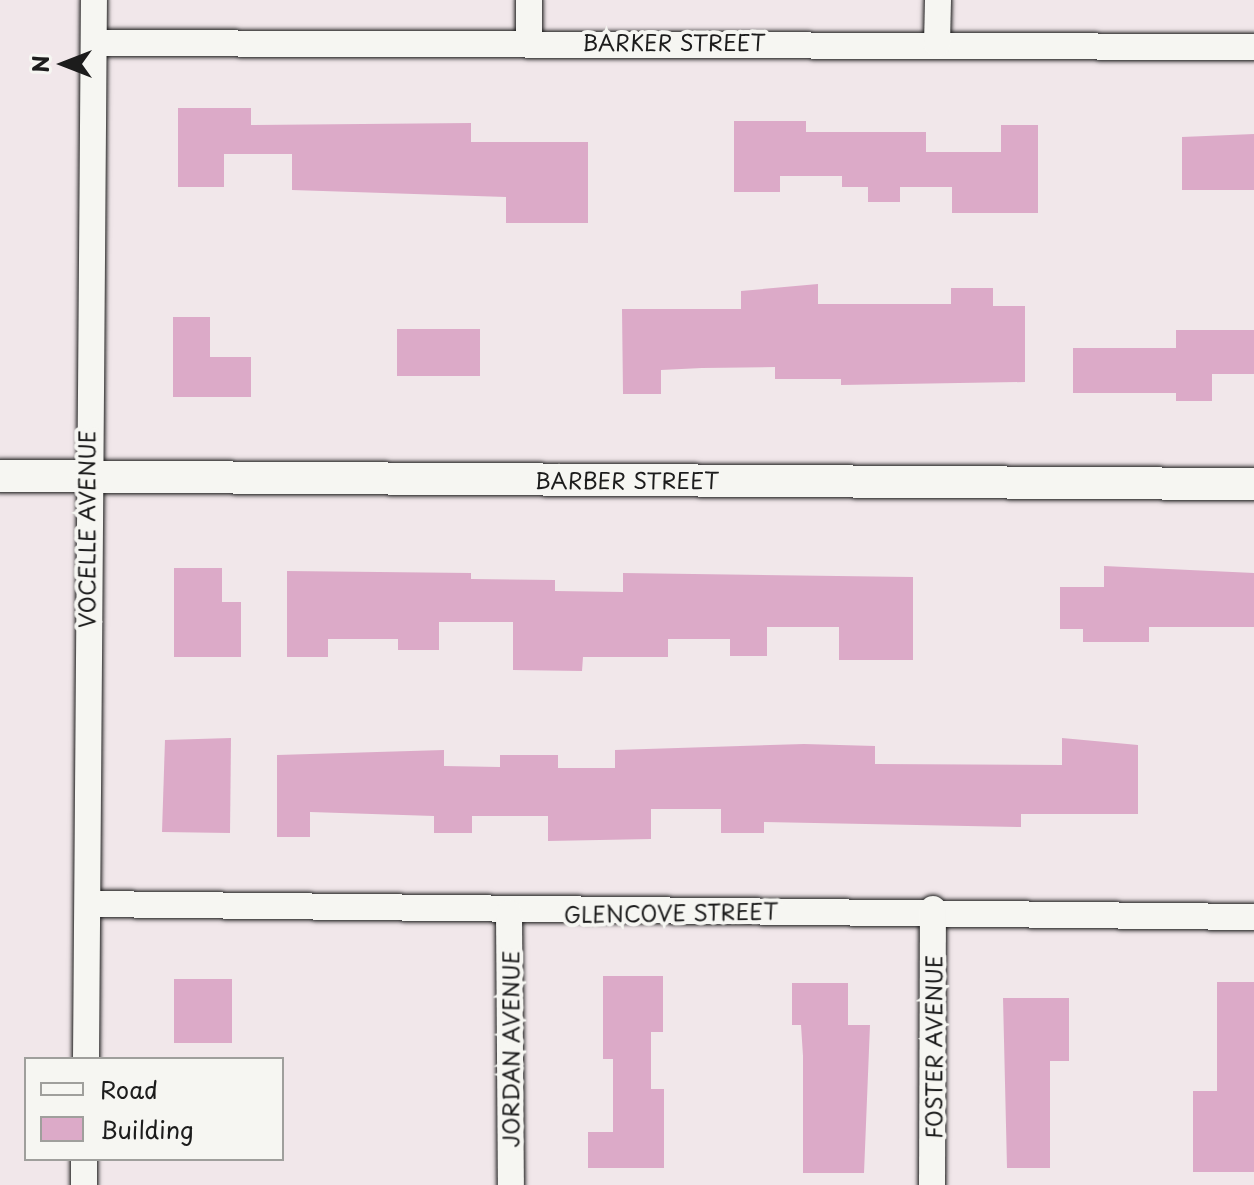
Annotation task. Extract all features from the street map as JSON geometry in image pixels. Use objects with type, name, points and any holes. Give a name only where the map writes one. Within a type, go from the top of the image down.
[{"type":"street","name":"VOCELLE AVENUE","points":[[86,1057],[85,477],[94,0]]},
{"type":"street","points":[[529,0],[529,42]]},
{"type":"street","points":[[937,44],[938,0]]},
{"type":"street","name":"BARKER STREET","points":[[94,43],[529,42],[1254,47]]},
{"type":"street","name":"BARBER STREET","points":[[0,476],[1254,484]]},
{"type":"street","name":"GLENCOVE STREET","points":[[88,904],[509,913],[933,909],[1254,917]]},
{"type":"street","name":"FOSTER AVENUE","points":[[932,1185],[933,909]]},
{"type":"street","name":"JORDAN AVENUE","points":[[509,913],[511,1185]]},
{"type":"street","points":[[84,1161],[84,1185]]},
{"type":"building","points":[[178,108],[251,108],[251,125],[471,123],[471,142],[588,142],[588,223],[506,223],[506,197],[292,190],[292,154],[224,154],[224,187],[178,187]]},
{"type":"building","points":[[734,121],[806,121],[806,132],[926,132],[926,152],[1001,152],[1001,125],[1038,125],[1038,213],[952,213],[952,187],[900,187],[900,202],[868,202],[868,187],[842,187],[842,176],[780,176],[780,192],[734,192]]},
{"type":"building","points":[[1254,134],[1254,190],[1182,190],[1182,137]]},
{"type":"building","points":[[818,284],[818,304],[951,304],[951,288],[993,288],[993,306],[1025,306],[1025,382],[841,385],[841,379],[775,379],[775,367],[702,368],[661,370],[661,394],[623,394],[622,309],[741,309],[741,291]]},
{"type":"building","points":[[173,317],[210,317],[210,357],[251,357],[251,397],[173,397]]},
{"type":"building","points":[[397,329],[480,329],[480,376],[397,376]]},
{"type":"building","points":[[1176,330],[1254,330],[1254,374],[1212,374],[1212,401],[1176,401],[1176,393],[1073,393],[1073,348],[1176,348]]},
{"type":"building","points":[[1104,566],[1254,573],[1254,627],[1149,627],[1149,642],[1083,642],[1083,629],[1060,629],[1060,587],[1104,587]]},
{"type":"building","points":[[174,568],[222,568],[222,602],[241,602],[241,657],[174,657]]},
{"type":"building","points":[[287,571],[471,573],[471,579],[555,580],[555,591],[623,592],[623,573],[913,577],[913,660],[839,660],[839,627],[767,627],[767,656],[730,656],[730,639],[668,639],[668,657],[583,657],[582,671],[513,670],[513,622],[439,622],[439,650],[398,650],[398,639],[328,639],[328,657],[287,657]]},
{"type":"building","points":[[231,738],[230,833],[162,832],[165,740]]},
{"type":"building","points":[[1062,738],[1138,745],[1138,814],[1021,814],[1021,827],[764,822],[764,833],[721,833],[721,809],[651,809],[651,839],[548,841],[548,816],[472,816],[472,833],[434,833],[434,816],[310,812],[310,837],[277,837],[277,755],[444,750],[444,766],[500,767],[500,755],[558,755],[558,768],[615,768],[615,750],[804,744],[875,746],[875,764],[1062,765]]},
{"type":"building","points":[[603,976],[663,976],[663,1032],[651,1032],[651,1089],[664,1089],[664,1168],[588,1168],[588,1132],[613,1132],[613,1059],[603,1059]]},
{"type":"building","points":[[174,979],[232,979],[232,1043],[174,1043]]},
{"type":"building","points":[[1217,982],[1254,982],[1254,1172],[1193,1172],[1193,1091],[1217,1091]]},
{"type":"building","points":[[792,983],[848,983],[848,1025],[870,1025],[864,1173],[803,1173],[803,1056],[801,1025],[792,1025]]},
{"type":"building","points":[[1003,998],[1069,998],[1069,1061],[1050,1061],[1050,1168],[1007,1168]]}]
